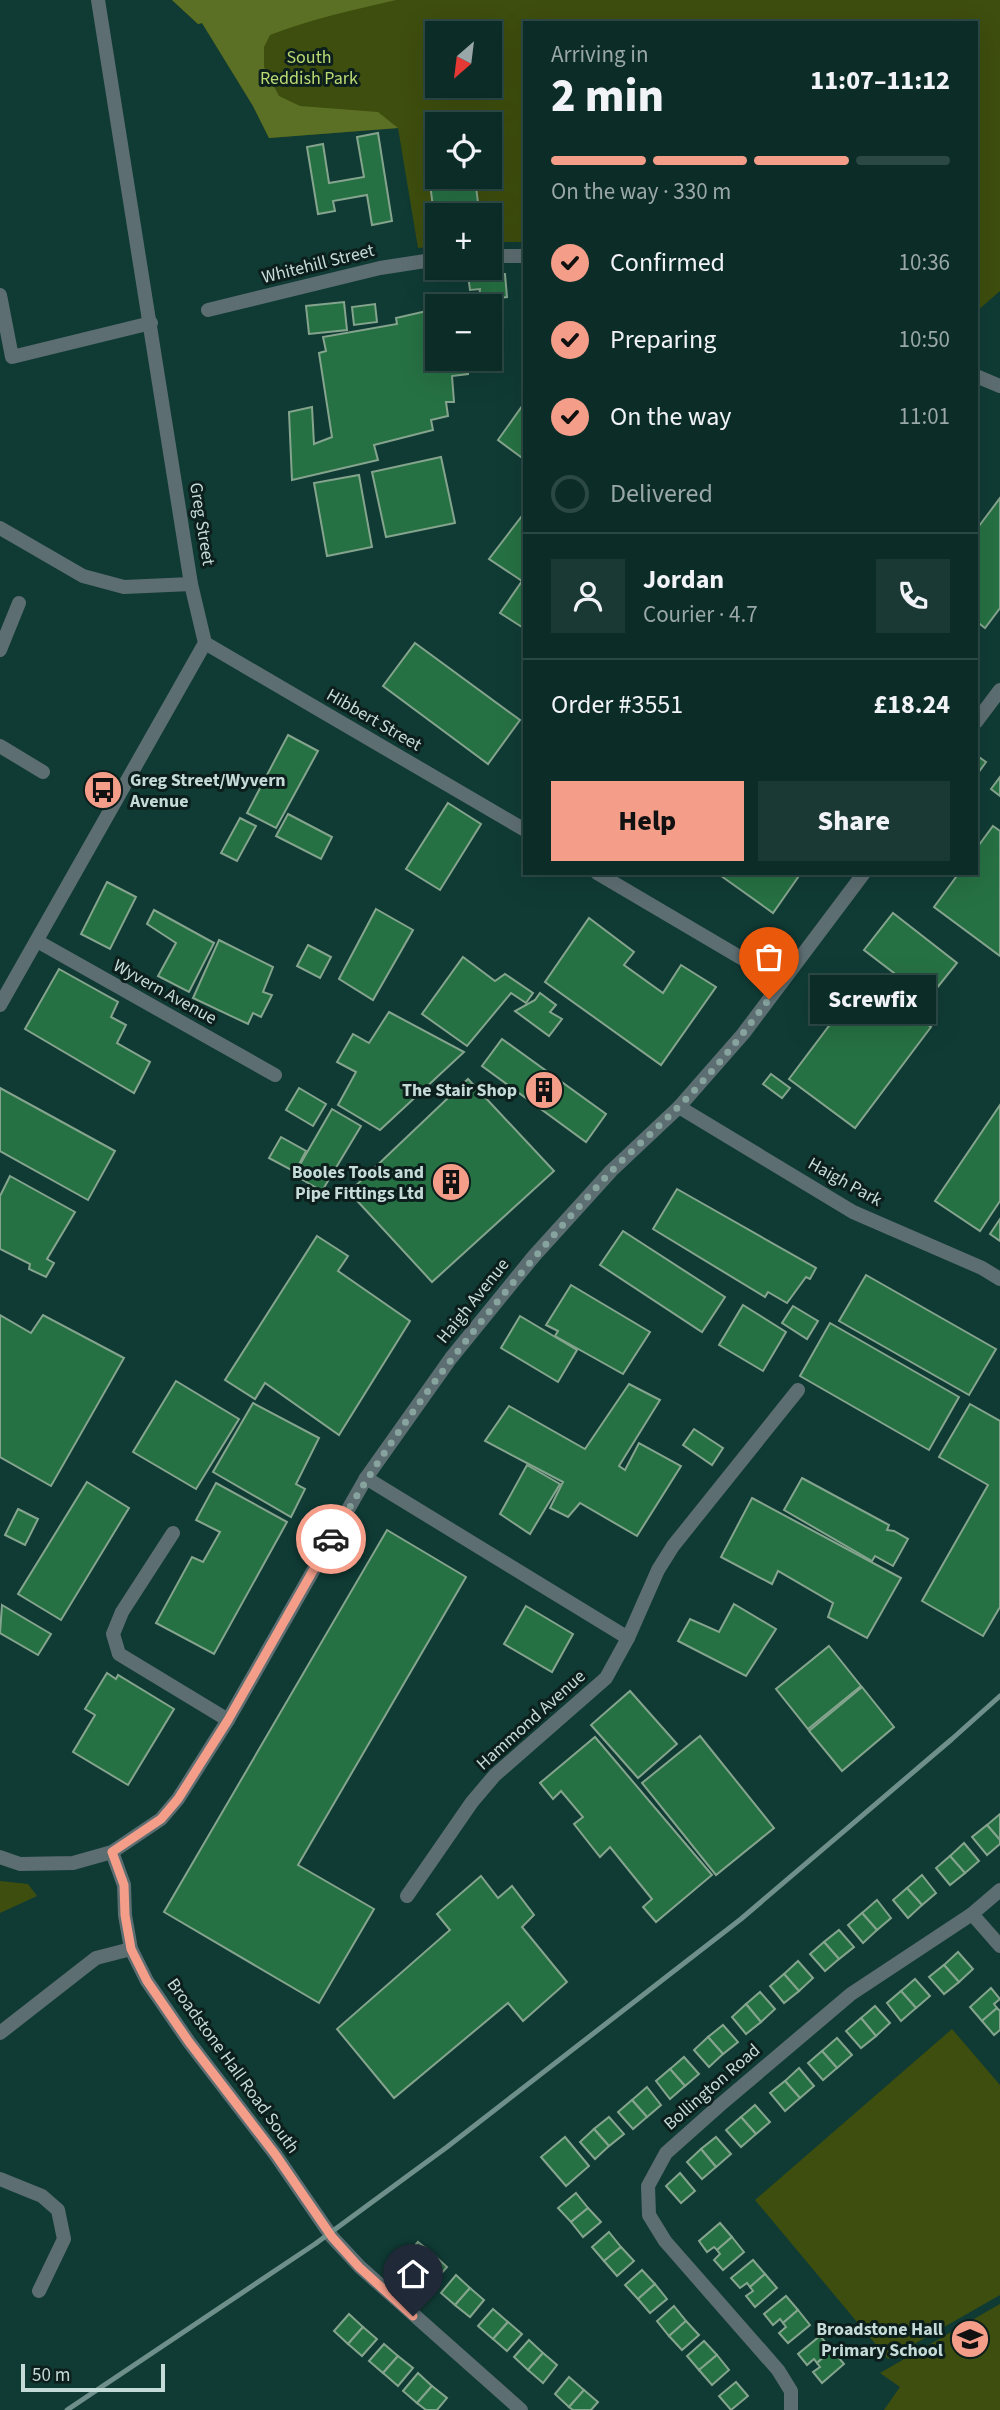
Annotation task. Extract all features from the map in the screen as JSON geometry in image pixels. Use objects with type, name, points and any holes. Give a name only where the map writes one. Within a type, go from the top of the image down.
[{"type":"street","name":"Greg Street","points":[[98,0],[191,584],[205,643]]},
{"type":"street","points":[[502,256],[523,256]]},
{"type":"street","name":"Whitehill Street","points":[[208,310],[380,268],[425,261]]},
{"type":"street","points":[[0,295],[12,357],[151,323]]},
{"type":"street","points":[[978,377],[995,384]]},
{"type":"street","points":[[0,528],[83,576],[124,587],[191,584]]},
{"type":"street","points":[[0,650],[19,603]]},
{"type":"street","points":[[0,1005],[205,643]]},
{"type":"street","name":"Hibbert Street","points":[[205,643],[523,829]]},
{"type":"street","points":[[978,719],[1000,690]]},
{"type":"street","points":[[0,746],[43,772]]},
{"type":"street","points":[[600,875],[782,982]]},
{"type":"street","name":"Haigh Avenue","points":[[112,1852],[161,1819],[178,1799],[228,1720],[366,1478],[451,1359],[534,1256],[611,1171],[679,1107],[743,1034],[862,875]]},
{"type":"street","name":"Wyvern Avenue","points":[[37,941],[275,1076]]},
{"type":"street","name":"Haigh Park","points":[[679,1107],[853,1212],[982,1268],[1000,1279]]},
{"type":"street","name":"Hammond Avenue","points":[[407,1896],[472,1802],[495,1775],[606,1678],[628,1638],[658,1570],[673,1546],[798,1390]]},
{"type":"street","points":[[366,1478],[628,1638]]},
{"type":"street","points":[[173,1533],[122,1612],[113,1634],[119,1654],[228,1720]]},
{"type":"street","points":[[0,1857],[20,1864],[73,1863],[112,1852]]},
{"type":"street","name":"Broadstone Hall Road South","points":[[112,1852],[124,1885],[125,1915],[131,1949],[147,1981],[182,2032],[275,2154],[332,2237],[359,2267],[521,2410]]},
{"type":"street","name":"Bollington Road","points":[[791,2410],[791,2391],[778,2370],[665,2241],[654,2224],[649,2215],[648,2186],[666,2152],[851,1994],[972,1914],[1000,1890]]},
{"type":"street","points":[[972,1914],[1000,1946]]},
{"type":"street","points":[[0,2033],[96,1958],[131,1949]]},
{"type":"street","points":[[0,2179],[41,2196],[58,2210],[64,2239],[39,2291]]},
{"type":"green space","name":"South Reddish Park","points":[[172,0],[1000,0],[1000,291],[978,310],[978,21],[523,21],[523,242],[502,242],[502,203],[425,203],[425,247],[418,248],[398,128],[269,138],[253,106],[202,23],[198,24]]},
{"type":"green space","points":[[172,0],[396,0],[270,35],[264,47],[264,67],[279,96],[300,106],[378,112],[398,128],[269,138],[253,106],[202,23],[198,24]]},
{"type":"green space","points":[[0,1881],[28,1884],[37,1896],[0,1913]]},
{"type":"green space","points":[[952,2029],[1000,2085],[1000,2295],[888,2359],[755,2200]]},
{"type":"green space","name":"Broadstone Hall Primary School","points":[[1000,2304],[1000,2410],[884,2410],[900,2387],[880,2373]]},
{"type":"building","points":[[378,133],[392,221],[372,225],[367,195],[333,201],[335,211],[318,214],[307,147],[323,144],[329,183],[364,177],[357,137]]},
{"type":"building","points":[[431,189],[476,189],[478,203],[432,203]]},
{"type":"building","points":[[502,274],[505,274],[507,297],[502,298],[502,294],[480,294],[480,289],[470,290],[469,280],[502,280]]},
{"type":"building","points":[[344,302],[347,330],[309,334],[306,306]]},
{"type":"building","points":[[375,304],[377,322],[354,325],[352,307]]},
{"type":"building","points":[[425,311],[425,371],[468,371],[468,374],[452,376],[454,402],[446,402],[448,416],[431,420],[433,430],[374,445],[378,460],[292,480],[289,412],[312,407],[314,444],[332,437],[319,353],[326,351],[323,337],[397,324],[396,318]]},
{"type":"building","points":[[523,405],[523,459],[498,440]]},
{"type":"building","points":[[441,457],[455,523],[386,537],[372,472]]},
{"type":"building","points":[[359,475],[372,547],[327,556],[314,483]]},
{"type":"building","points":[[1000,498],[1000,608],[985,628],[978,623],[978,527]]},
{"type":"building","points":[[523,515],[523,628],[500,613],[522,581],[489,559]]},
{"type":"building","points":[[415,643],[520,720],[488,764],[383,686]]},
{"type":"building","points":[[288,735],[318,751],[276,828],[247,813]]},
{"type":"building","points":[[978,756],[986,762],[978,773]]},
{"type":"building","points":[[1000,777],[1000,796],[991,789]]},
{"type":"building","points":[[448,803],[481,824],[440,890],[406,869]]},
{"type":"building","points":[[288,814],[332,837],[321,859],[276,836]]},
{"type":"building","points":[[240,818],[256,826],[237,861],[221,853]]},
{"type":"building","points":[[993,826],[1000,831],[1000,956],[934,907],[958,875],[978,875],[978,846]]},
{"type":"building","points":[[720,875],[800,875],[773,913]]},
{"type":"building","points":[[107,882],[136,897],[110,949],[81,934]]},
{"type":"building","points":[[376,909],[413,930],[373,1000],[339,979]]},
{"type":"building","points":[[154,910],[214,943],[189,992],[158,976],[176,943],[147,924]]},
{"type":"building","points":[[893,913],[957,963],[928,999],[864,950]]},
{"type":"building","points":[[589,918],[634,952],[624,965],[663,993],[681,965],[716,987],[661,1065],[545,982]]},
{"type":"building","points":[[219,940],[273,967],[263,992],[272,995],[261,1017],[253,1013],[248,1024],[193,998]]},
{"type":"building","points":[[308,945],[331,957],[320,978],[297,966]]},
{"type":"building","points":[[463,957],[495,981],[505,974],[533,993],[526,1003],[511,993],[467,1046],[422,1014]]},
{"type":"building","points":[[59,969],[118,1002],[111,1017],[126,1025],[117,1043],[150,1062],[134,1093],[25,1029]]},
{"type":"building","points":[[865,978],[931,1027],[855,1128],[789,1079]]},
{"type":"building","points":[[540,993],[556,1005],[550,1012],[562,1019],[549,1036],[515,1011],[535,1000]]},
{"type":"building","points":[[389,1012],[464,1052],[380,1130],[338,1105],[356,1072],[337,1062],[353,1034],[369,1043]]},
{"type":"building","name":"The Stair Shop","points":[[502,1039],[606,1114],[586,1142],[482,1066]]},
{"type":"building","points":[[771,1074],[790,1088],[782,1098],[763,1084]]},
{"type":"building","name":"Booles Tools and Pipe Fittings Ltd","points":[[468,1079],[554,1171],[432,1282],[349,1192]]},
{"type":"building","points":[[0,1088],[115,1151],[88,1200],[0,1151]]},
{"type":"building","points":[[299,1088],[326,1104],[313,1126],[286,1110]]},
{"type":"building","points":[[1000,1105],[1000,1201],[980,1231],[935,1201]]},
{"type":"building","points":[[332,1109],[361,1126],[322,1191],[294,1175]]},
{"type":"building","points":[[281,1137],[306,1151],[295,1172],[269,1158]]},
{"type":"building","points":[[10,1176],[75,1212],[47,1259],[54,1263],[46,1277],[29,1269],[30,1264],[0,1249],[0,1196]]},
{"type":"building","points":[[677,1189],[816,1268],[810,1279],[806,1277],[787,1303],[768,1292],[765,1297],[653,1229]]},
{"type":"building","points":[[1000,1219],[1000,1241],[990,1234]]},
{"type":"building","points":[[623,1231],[725,1297],[702,1332],[600,1265]]},
{"type":"building","name":"Booles Tools and Pipe Fittings Ltd","points":[[317,1236],[348,1256],[338,1271],[410,1321],[339,1435],[265,1383],[255,1399],[225,1380]]},
{"type":"building","points":[[866,1275],[996,1349],[969,1395],[839,1321]]},
{"type":"building","points":[[571,1285],[650,1332],[623,1374],[555,1336],[558,1331],[546,1325]]},
{"type":"building","points":[[743,1305],[786,1332],[763,1371],[719,1345]]},
{"type":"building","points":[[793,1306],[818,1321],[807,1339],[782,1323]]},
{"type":"building","points":[[0,1315],[31,1333],[43,1315],[124,1358],[51,1486],[0,1457]]},
{"type":"building","points":[[520,1316],[577,1350],[558,1382],[501,1348]]},
{"type":"building","points":[[830,1323],[959,1397],[929,1450],[800,1376]]},
{"type":"building","points":[[176,1381],[239,1419],[196,1489],[133,1452]]},
{"type":"building","points":[[629,1384],[660,1400],[619,1466],[625,1470],[639,1443],[681,1466],[637,1536],[580,1503],[568,1517],[550,1508],[563,1482],[485,1441],[509,1406],[585,1449]]},
{"type":"building","points":[[253,1403],[319,1438],[296,1484],[305,1489],[291,1517],[213,1472]]},
{"type":"building","points":[[970,1404],[1000,1421],[1000,1607],[983,1636],[922,1601],[988,1485],[939,1457]]},
{"type":"building","points":[[694,1429],[723,1448],[712,1465],[683,1445]]},
{"type":"building","points":[[527,1465],[560,1484],[530,1534],[500,1514]]},
{"type":"building","points":[[802,1478],[889,1525],[887,1530],[908,1539],[893,1566],[875,1556],[872,1561],[784,1510]]},
{"type":"building","points":[[87,1482],[129,1508],[61,1620],[18,1594]]},
{"type":"building","points":[[216,1483],[287,1522],[214,1654],[156,1623],[192,1557],[203,1562],[220,1532],[196,1520]]},
{"type":"building","points":[[752,1498],[901,1578],[867,1638],[828,1617],[833,1603],[778,1571],[772,1584],[721,1557]]},
{"type":"building","points":[[18,1509],[38,1519],[25,1545],[5,1535]]},
{"type":"building","points":[[387,1530],[466,1577],[298,1865],[374,1909],[319,2003],[164,1912]]},
{"type":"building","points":[[734,1604],[776,1629],[746,1676],[678,1641],[690,1619],[719,1632]]},
{"type":"building","points":[[2,1605],[51,1634],[38,1655],[0,1633]]},
{"type":"building","points":[[526,1606],[573,1634],[552,1672],[504,1644]]},
{"type":"building","points":[[829,1646],[861,1686],[808,1729],[776,1689]]},
{"type":"building","points":[[107,1673],[116,1679],[118,1675],[174,1709],[128,1785],[73,1752],[95,1715],[85,1709]]},
{"type":"building","points":[[862,1687],[894,1727],[842,1771],[809,1731]]},
{"type":"building","points":[[630,1691],[677,1744],[638,1778],[591,1725]]},
{"type":"building","points":[[700,1736],[774,1828],[716,1875],[642,1783]]},
{"type":"building","points":[[595,1737],[712,1875],[656,1922],[643,1907],[652,1899],[610,1847],[600,1857],[574,1824],[583,1817],[561,1791],[553,1799],[540,1783]]},
{"type":"building","points":[[1000,1814],[1000,1840],[987,1825]]},
{"type":"building","points":[[987,1825],[1000,1840],[1000,1844],[987,1855],[972,1837]]},
{"type":"building","points":[[964,1843],[979,1861],[965,1873],[950,1856]]},
{"type":"building","points":[[950,1856],[965,1873],[950,1885],[936,1868]]},
{"type":"building","points":[[922,1875],[936,1893],[922,1905],[907,1888]]},
{"type":"building","points":[[481,1876],[498,1898],[512,1886],[534,1915],[522,1927],[567,1982],[523,2021],[508,2003],[394,2098],[337,2029],[450,1930],[437,1914]]},
{"type":"building","points":[[907,1888],[922,1905],[908,1918],[893,1900]]},
{"type":"building","points":[[877,1900],[891,1918],[877,1930],[862,1913]]},
{"type":"building","points":[[862,1913],[877,1930],[863,1943],[848,1925]]},
{"type":"building","points":[[839,1930],[854,1947],[839,1959],[824,1942]]},
{"type":"building","points":[[824,1942],[839,1959],[825,1971],[810,1954]]},
{"type":"building","points":[[958,1952],[973,1969],[959,1982],[944,1965]]},
{"type":"building","points":[[798,1961],[813,1978],[799,1991],[784,1974]]},
{"type":"building","points":[[944,1965],[959,1982],[944,1994],[929,1977]]},
{"type":"building","points":[[784,1974],[799,1991],[784,2003],[770,1986]]},
{"type":"building","points":[[915,1979],[930,1996],[916,2008],[901,1991]]},
{"type":"building","points":[[991,1988],[1000,1999],[994,2004],[997,2008],[982,2021],[970,2007]]},
{"type":"building","points":[[901,1991],[916,2008],[901,2021],[887,2003]]},
{"type":"building","points":[[760,1992],[775,2009],[761,2022],[746,2004]]},
{"type":"building","points":[[746,2004],[761,2022],[746,2034],[732,2017]]},
{"type":"building","points":[[875,2006],[890,2023],[876,2036],[861,2018]]},
{"type":"building","points":[[997,2008],[1000,2011],[1000,2030],[994,2035],[982,2021]]},
{"type":"building","points":[[861,2018],[876,2036],[861,2048],[846,2031]]},
{"type":"building","points":[[723,2025],[738,2042],[723,2054],[708,2037]]},
{"type":"building","points":[[708,2037],[723,2054],[709,2067],[694,2050]]},
{"type":"building","points":[[837,2038],[852,2055],[837,2068],[822,2051]]},
{"type":"building","points":[[822,2051],[837,2068],[823,2080],[808,2063]]},
{"type":"building","points":[[684,2057],[699,2074],[685,2086],[670,2069]]},
{"type":"building","points":[[799,2068],[814,2086],[800,2098],[785,2081]]},
{"type":"building","points":[[670,2069],[685,2086],[670,2099],[656,2081]]},
{"type":"building","points":[[785,2081],[800,2098],[785,2111],[770,2093]]},
{"type":"building","points":[[647,2087],[661,2105],[647,2117],[632,2100]]},
{"type":"building","points":[[632,2100],[647,2117],[633,2129],[618,2112]]},
{"type":"building","points":[[755,2105],[770,2122],[756,2134],[741,2117]]},
{"type":"building","points":[[609,2117],[624,2134],[609,2146],[594,2129]]},
{"type":"building","points":[[741,2117],[756,2134],[741,2147],[726,2130]]},
{"type":"building","points":[[594,2129],[609,2146],[595,2159],[580,2142]]},
{"type":"building","points":[[565,2137],[589,2166],[566,2186],[541,2157]]},
{"type":"building","points":[[716,2137],[731,2154],[716,2167],[701,2149]]},
{"type":"building","points":[[701,2149],[716,2167],[702,2179],[687,2162]]},
{"type":"building","points":[[680,2173],[695,2191],[681,2203],[666,2186]]},
{"type":"building","points":[[576,2193],[588,2208],[571,2222],[558,2208]]},
{"type":"building","points":[[588,2208],[601,2222],[583,2237],[571,2222]]},
{"type":"building","points":[[720,2223],[732,2237],[717,2250],[714,2247],[707,2252],[699,2241]]},
{"type":"building","points":[[609,2232],[621,2247],[604,2261],[592,2247]]},
{"type":"building","points":[[732,2237],[744,2252],[723,2270],[714,2260],[720,2254],[717,2250]]},
{"type":"building","points":[[418,2242],[433,2254],[418,2272],[403,2259]]},
{"type":"building","points":[[621,2247],[634,2261],[617,2276],[604,2261]]},
{"type":"building","points":[[433,2254],[447,2267],[432,2284],[418,2272]]},
{"type":"building","points":[[753,2260],[765,2274],[750,2287],[747,2283],[740,2288],[731,2278]]},
{"type":"building","points":[[642,2270],[655,2284],[638,2299],[625,2285]]},
{"type":"building","points":[[765,2274],[777,2288],[755,2307],[746,2296],[753,2291],[750,2287]]},
{"type":"building","points":[[456,2275],[470,2288],[455,2305],[441,2293]]},
{"type":"building","points":[[655,2284],[667,2299],[650,2313],[638,2299]]},
{"type":"building","points":[[470,2288],[484,2300],[470,2317],[455,2305]]},
{"type":"building","points":[[786,2296],[798,2310],[783,2323],[780,2319],[773,2325],[764,2314]]},
{"type":"building","points":[[674,2306],[686,2321],[669,2336],[657,2321]]},
{"type":"building","points":[[493,2309],[508,2322],[493,2339],[478,2326]]},
{"type":"building","points":[[798,2310],[810,2325],[788,2343],[779,2333],[786,2327],[783,2323]]},
{"type":"building","points":[[349,2314],[363,2327],[348,2344],[334,2331]]},
{"type":"building","points":[[686,2321],[699,2335],[682,2350],[669,2336]]},
{"type":"building","points":[[508,2322],[522,2334],[507,2351],[493,2339]]},
{"type":"building","points":[[363,2327],[377,2339],[362,2356],[348,2344]]},
{"type":"building","points":[[820,2336],[832,2350],[817,2363],[814,2359],[807,2365],[798,2354]]},
{"type":"building","points":[[529,2340],[543,2353],[528,2370],[514,2357]]},
{"type":"building","points":[[704,2341],[717,2355],[699,2370],[687,2356]]},
{"type":"building","points":[[384,2344],[398,2356],[383,2373],[369,2361]]},
{"type":"building","points":[[832,2350],[844,2364],[822,2383],[813,2372],[820,2367],[817,2363]]},
{"type":"building","points":[[543,2353],[557,2365],[543,2383],[528,2370]]},
{"type":"building","points":[[717,2355],[729,2370],[712,2385],[699,2370]]},
{"type":"building","points":[[398,2356],[413,2368],[398,2386],[383,2373]]},
{"type":"building","points":[[418,2373],[432,2386],[417,2403],[403,2391]]},
{"type":"building","points":[[569,2377],[584,2390],[569,2407],[555,2394]]},
{"type":"building","points":[[736,2382],[748,2396],[731,2410],[719,2396]]},
{"type":"building","points":[[432,2386],[447,2398],[437,2410],[426,2410],[417,2403]]},
{"type":"building","points":[[584,2390],[598,2402],[591,2410],[573,2410],[569,2407]]},
{"type":"railway","points":[[67,2410],[315,2244],[447,2147],[741,1919],[1000,1696]]},
{"type":"way so far","points":[[331,1539],[366,1478],[451,1359],[534,1256],[611,1171],[679,1107],[743,1034],[769,999]]},
{"type":"place","name":"Greg Street/Wyvern Avenue","points":[[103,790]]},
{"type":"place","name":"Screwfix","points":[[769,999]]},
{"type":"place","name":"The Stair Shop","points":[[544,1090]]},
{"type":"place","name":"Booles Tools and Pipe Fittings Ltd","points":[[451,1182]]},
{"type":"place","name":"Broadstone Hall Primary School","points":[[970,2339]]},
{"type":"route","points":[[331,1539],[228,1720],[178,1799],[161,1819],[112,1852],[124,1885],[125,1915],[131,1949],[147,1981],[189,2042],[275,2154],[332,2237],[359,2267],[413,2316]]}]
